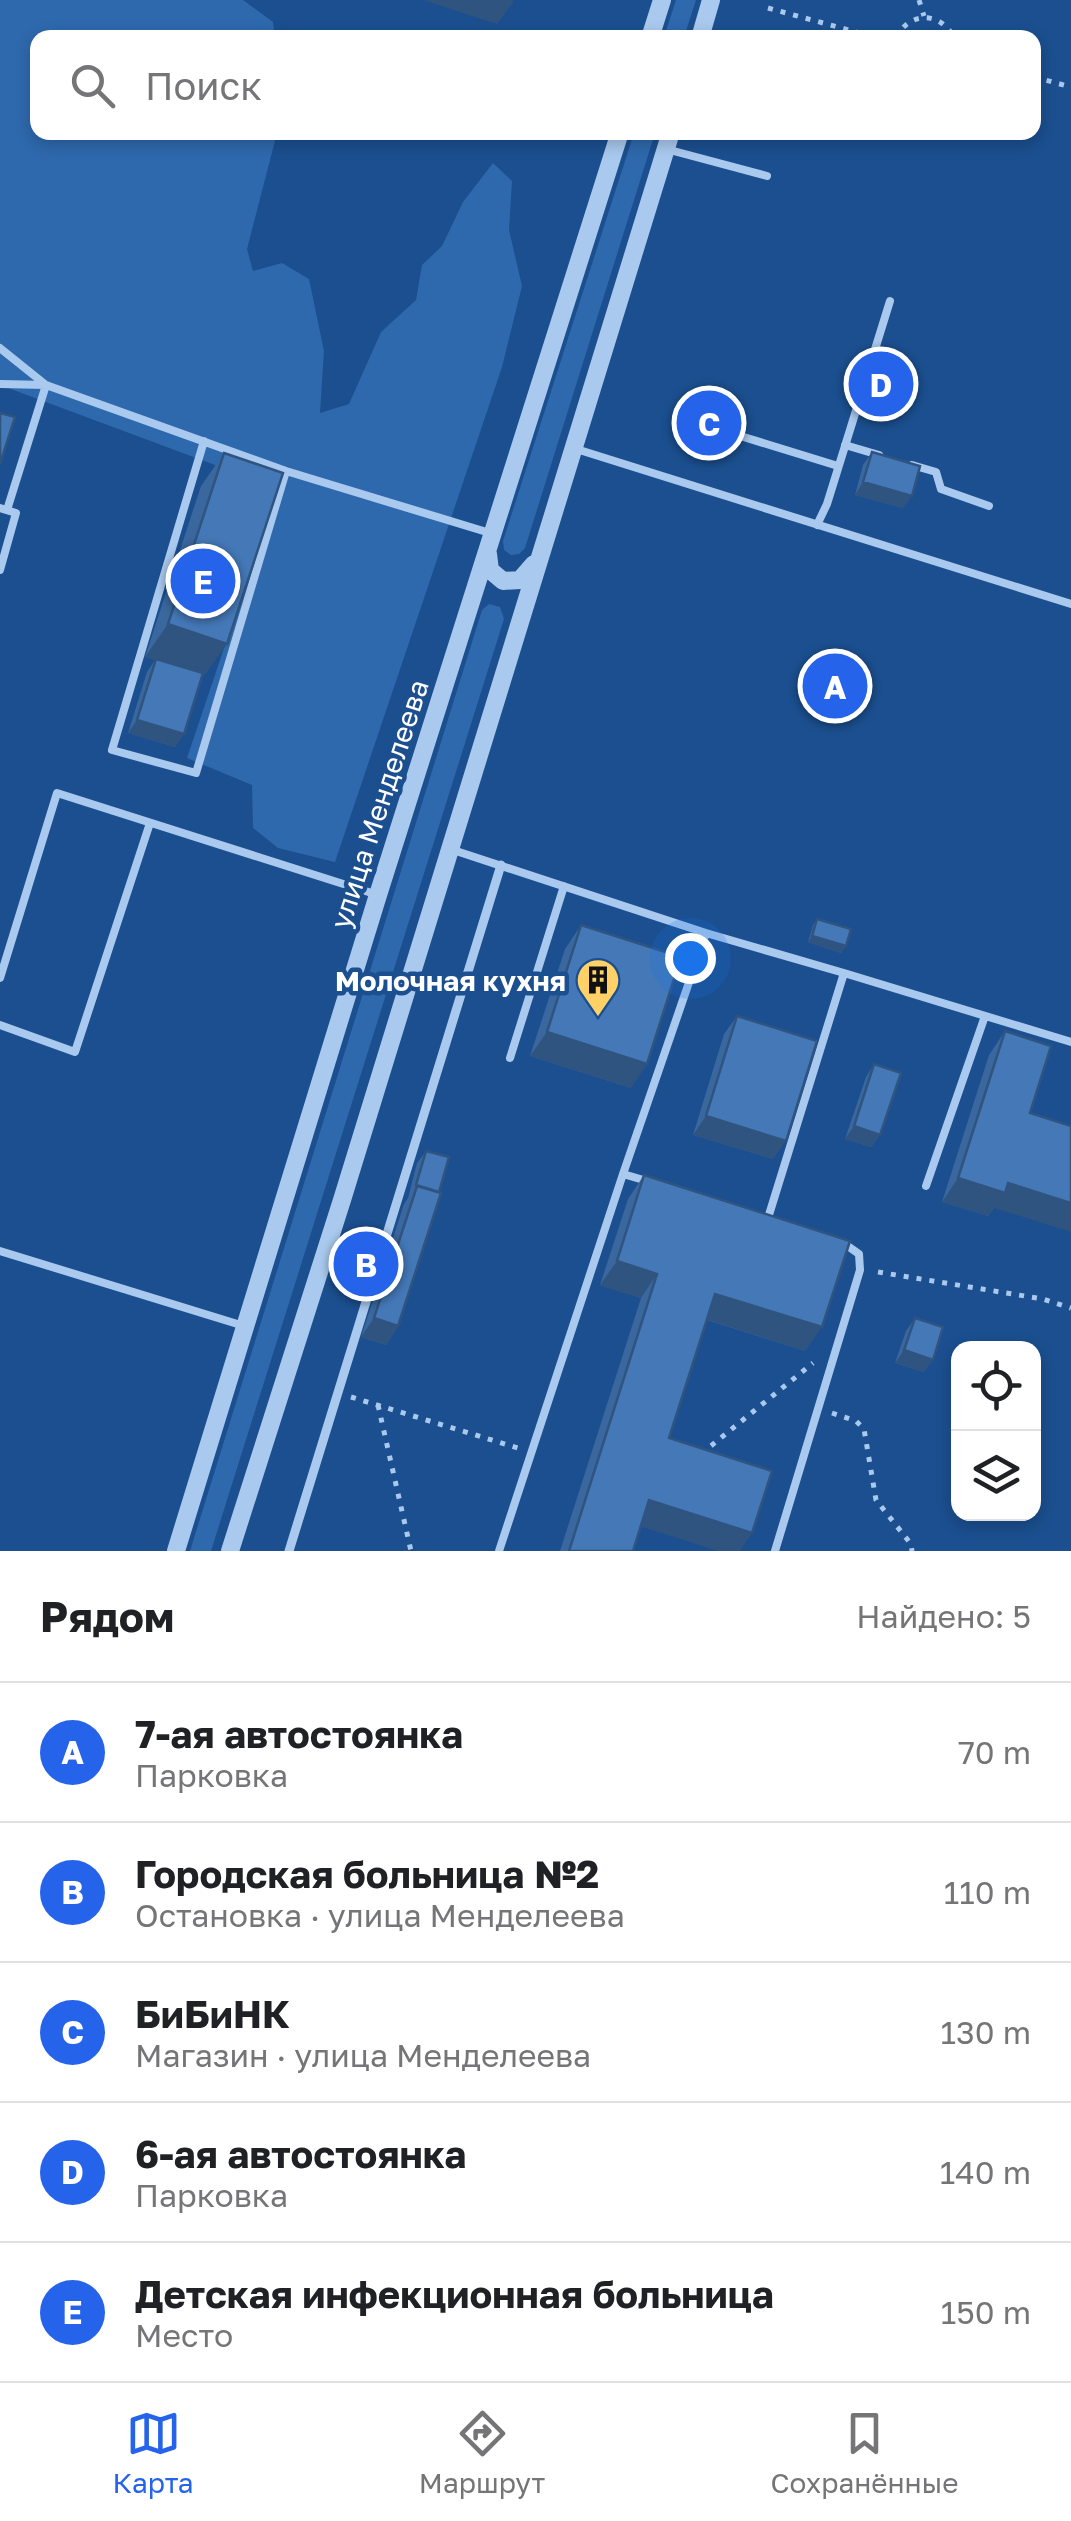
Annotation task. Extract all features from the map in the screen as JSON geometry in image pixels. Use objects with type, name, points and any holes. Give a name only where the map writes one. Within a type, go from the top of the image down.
[{"type":"street","points":[[653,30],[662,0]]},
{"type":"street","points":[[702,30],[711,0]]},
{"type":"street","name":"улица Менделеева","points":[[176,1551],[378,895],[617,140]]},
{"type":"street","points":[[230,1551],[668,141]]},
{"type":"street","points":[[488,553],[492,574],[507,582],[524,577],[539,557]]},
{"type":"street","points":[[289,1551],[501,865]]},
{"type":"lane","points":[[668,141],[766,176]]},
{"type":"lane","points":[[817,525],[890,301]]},
{"type":"lane","points":[[0,348],[46,385]]},
{"type":"lane","points":[[0,384],[46,385],[286,471],[494,534]]},
{"type":"lane","points":[[0,570],[16,513],[3,509],[46,385]]},
{"type":"lane","points":[[724,431],[838,466]]},
{"type":"lane","points":[[204,441],[112,750],[196,773],[286,471]]},
{"type":"lane","points":[[845,445],[882,456]]},
{"type":"lane","points":[[573,448],[1071,604]]},
{"type":"lane","points":[[900,462],[936,472],[941,490],[989,506]]},
{"type":"lane","points":[[0,978],[57,793],[378,895]]},
{"type":"lane","points":[[0,1025],[76,1052],[150,824]]},
{"type":"lane","points":[[448,848],[706,933],[1071,1042]]},
{"type":"lane","points":[[510,1058],[564,886]]},
{"type":"lane","points":[[499,1551],[706,933]]},
{"type":"lane","points":[[768,1218],[844,973]]},
{"type":"lane","points":[[926,1186],[985,1016]]},
{"type":"lane","points":[[624,1174],[660,1185]]},
{"type":"lane","points":[[750,1212],[786,1223]]},
{"type":"lane","points":[[775,1551],[860,1270],[859,1254],[838,1240]]},
{"type":"lane","points":[[0,1251],[246,1326]]},
{"type":"path","points":[[918,0],[924,16]]},
{"type":"path","points":[[768,8],[849,30]]},
{"type":"path","points":[[901,30],[905,24],[924,16],[942,22],[948,30]]},
{"type":"path","points":[[1041,79],[1071,87]]},
{"type":"path","points":[[860,1270],[1043,1299],[1071,1308]]},
{"type":"path","points":[[701,1454],[836,1346]]},
{"type":"path","points":[[339,1394],[532,1452]]},
{"type":"path","points":[[378,1406],[410,1551]]},
{"type":"path","points":[[817,1408],[856,1421],[864,1429],[876,1500],[912,1544],[912,1551]]},
{"type":"shaded area","points":[[0,0],[243,0],[273,22],[274,30],[30,30],[30,140],[275,140],[247,249],[253,271],[282,263],[309,279],[324,351],[320,413],[349,404],[381,332],[416,300],[422,265],[442,246],[463,202],[493,163],[512,181],[509,230],[522,286],[502,367],[335,862],[278,848],[253,828],[252,785],[187,758],[274,487],[0,385]]},
{"type":"shaded area","points":[[676,0],[696,0],[686,30],[666,30]]},
{"type":"shaded area","points":[[632,140],[653,140],[525,548],[511,555],[504,550],[503,541]]},
{"type":"shaded area","points":[[489,604],[500,607],[504,619],[211,1551],[190,1551],[482,610]]},
{"type":"building","points":[[710,388],[729,394],[715,437],[695,431]]},
{"type":"building","points":[[0,413],[15,417],[0,464]]},
{"type":"building","points":[[872,452],[920,466],[912,496],[863,482]]},
{"type":"building","points":[[224,453],[283,473],[227,644],[168,624]]},
{"type":"building","points":[[156,659],[203,673],[184,734],[137,720]]},
{"type":"building","points":[[817,919],[851,929],[846,946],[812,936]]},
{"type":"building","name":"Молочная кухня","points":[[581,925],[681,957],[647,1064],[547,1032]]},
{"type":"building","points":[[737,1016],[817,1041],[786,1141],[706,1116]]},
{"type":"building","points":[[1005,1031],[1051,1046],[1030,1113],[1071,1126],[1071,1203],[1008,1183],[1005,1193],[958,1178]]},
{"type":"building","points":[[874,1064],[901,1073],[880,1135],[854,1126]]},
{"type":"building","points":[[426,1151],[449,1157],[439,1192],[416,1185]]},
{"type":"building","points":[[644,1175],[850,1241],[822,1327],[715,1294],[669,1438],[772,1471],[752,1533],[649,1500],[633,1551],[569,1551],[657,1274],[617,1261]]},
{"type":"building","points":[[417,1186],[441,1193],[398,1326],[374,1318]]},
{"type":"building","points":[[915,1318],[943,1327],[933,1360],[904,1350]]},
{"type":"place","name":"6-ая автостоянка","points":[[881,384]]},
{"type":"place","name":"БиБиНК","points":[[709,423]]},
{"type":"place","name":"Детская инфекционная больница","points":[[203,581]]},
{"type":"place","name":"7-ая автостоянка","points":[[835,686]]},
{"type":"place","name":"Молочная кухня","points":[[598,1018]]},
{"type":"place","name":"Городская больница №2","points":[[366,1264]]}]
